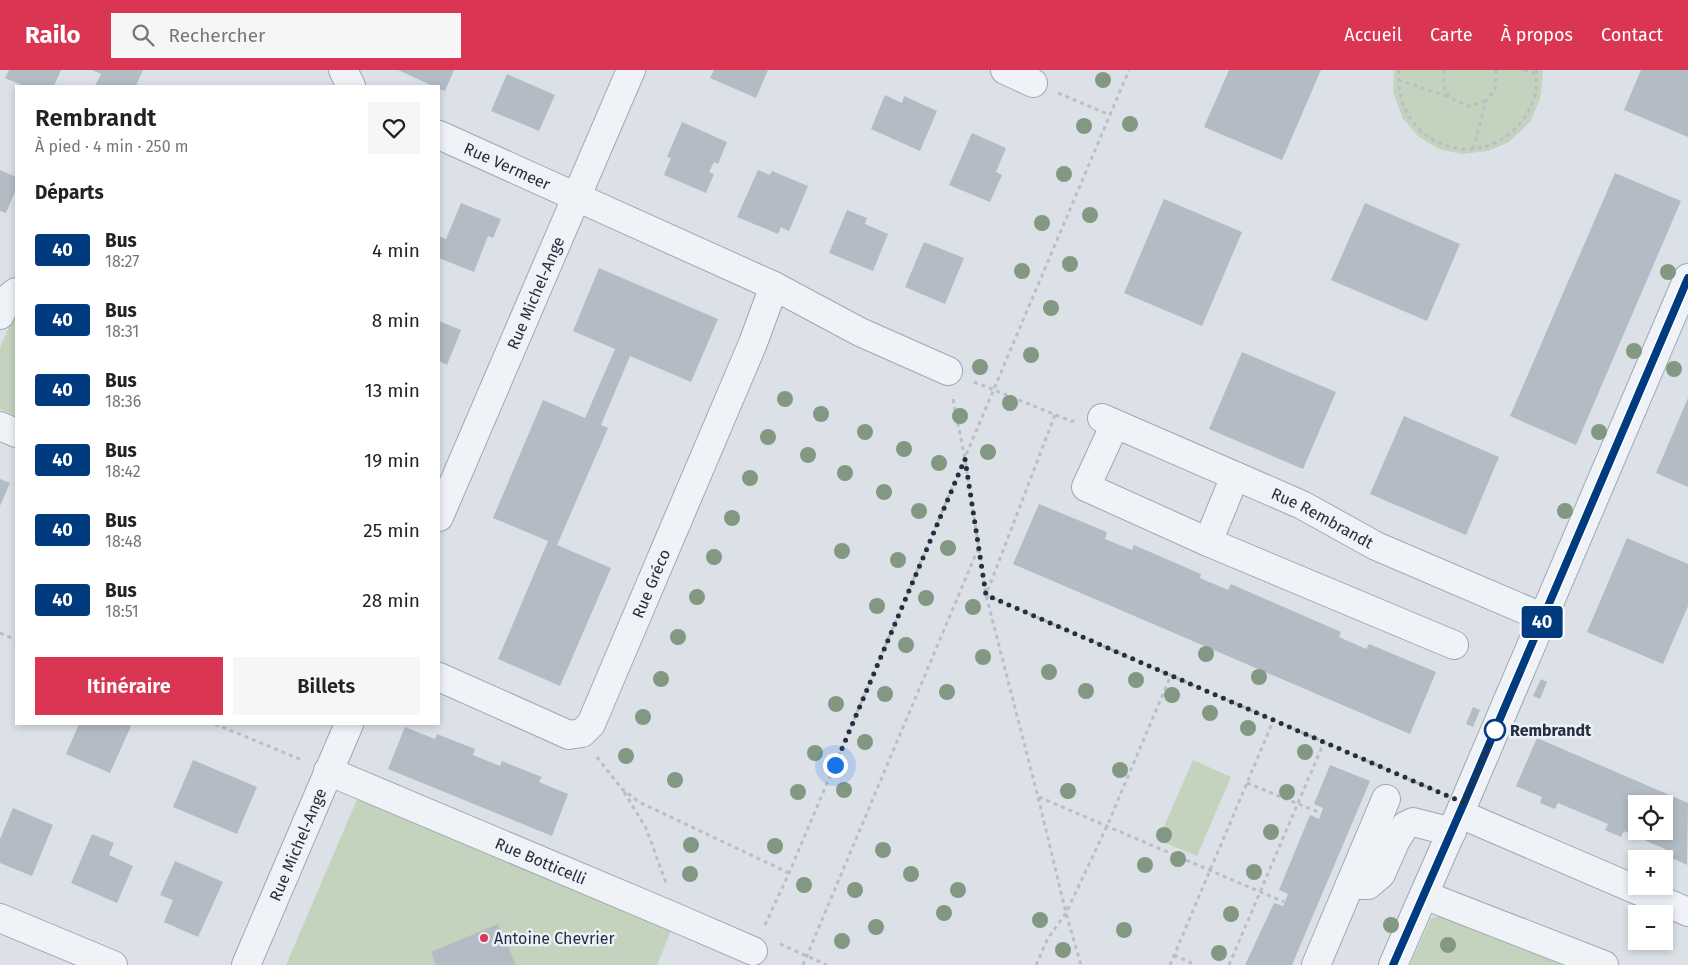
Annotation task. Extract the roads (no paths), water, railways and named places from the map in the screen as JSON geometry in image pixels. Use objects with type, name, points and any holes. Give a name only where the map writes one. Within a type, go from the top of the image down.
[{"type":"street","points":[[342,70],[350,85]]},
{"type":"street","name":"Rue Michel-Ange","points":[[440,515],[631,70]]},
{"type":"street","points":[[1005,70],[1033,83]]},
{"type":"street","name":"Rue Vermeer","points":[[440,135],[576,197]]},
{"type":"street","points":[[576,197],[774,286],[860,332],[948,371]]},
{"type":"street","points":[[1393,965],[1459,816],[1688,278]]},
{"type":"street","name":"Rue Gréco","points":[[440,677],[569,735],[582,733],[591,724],[753,342],[774,286]]},
{"type":"street","points":[[0,315],[7,299],[15,293]]},
{"type":"street","name":"Rue Rembrandt","points":[[1208,542],[1086,487],[1109,421],[1302,506],[1376,546],[1544,618]]},
{"type":"street","points":[[0,426],[15,433]]},
{"type":"street","points":[[1235,476],[1208,542],[1454,645]]},
{"type":"street","name":"Rue Michel-Ange","points":[[246,965],[349,725]]},
{"type":"street","name":"Rue Botticelli","points":[[328,771],[672,916],[757,943]]},
{"type":"street","points":[[1316,965],[1386,799]]},
{"type":"street","points":[[1350,885],[1368,884],[1381,874],[1396,840],[1405,826],[1413,822],[1459,816],[1688,912]]},
{"type":"street","points":[[1424,895],[1604,965]]},
{"type":"street","points":[[0,918],[113,965]]},
{"type":"place","name":"Rembrandt","points":[[1495,730]]},
{"type":"place","name":"Antoine Chevrier","points":[[484,938]]}]
